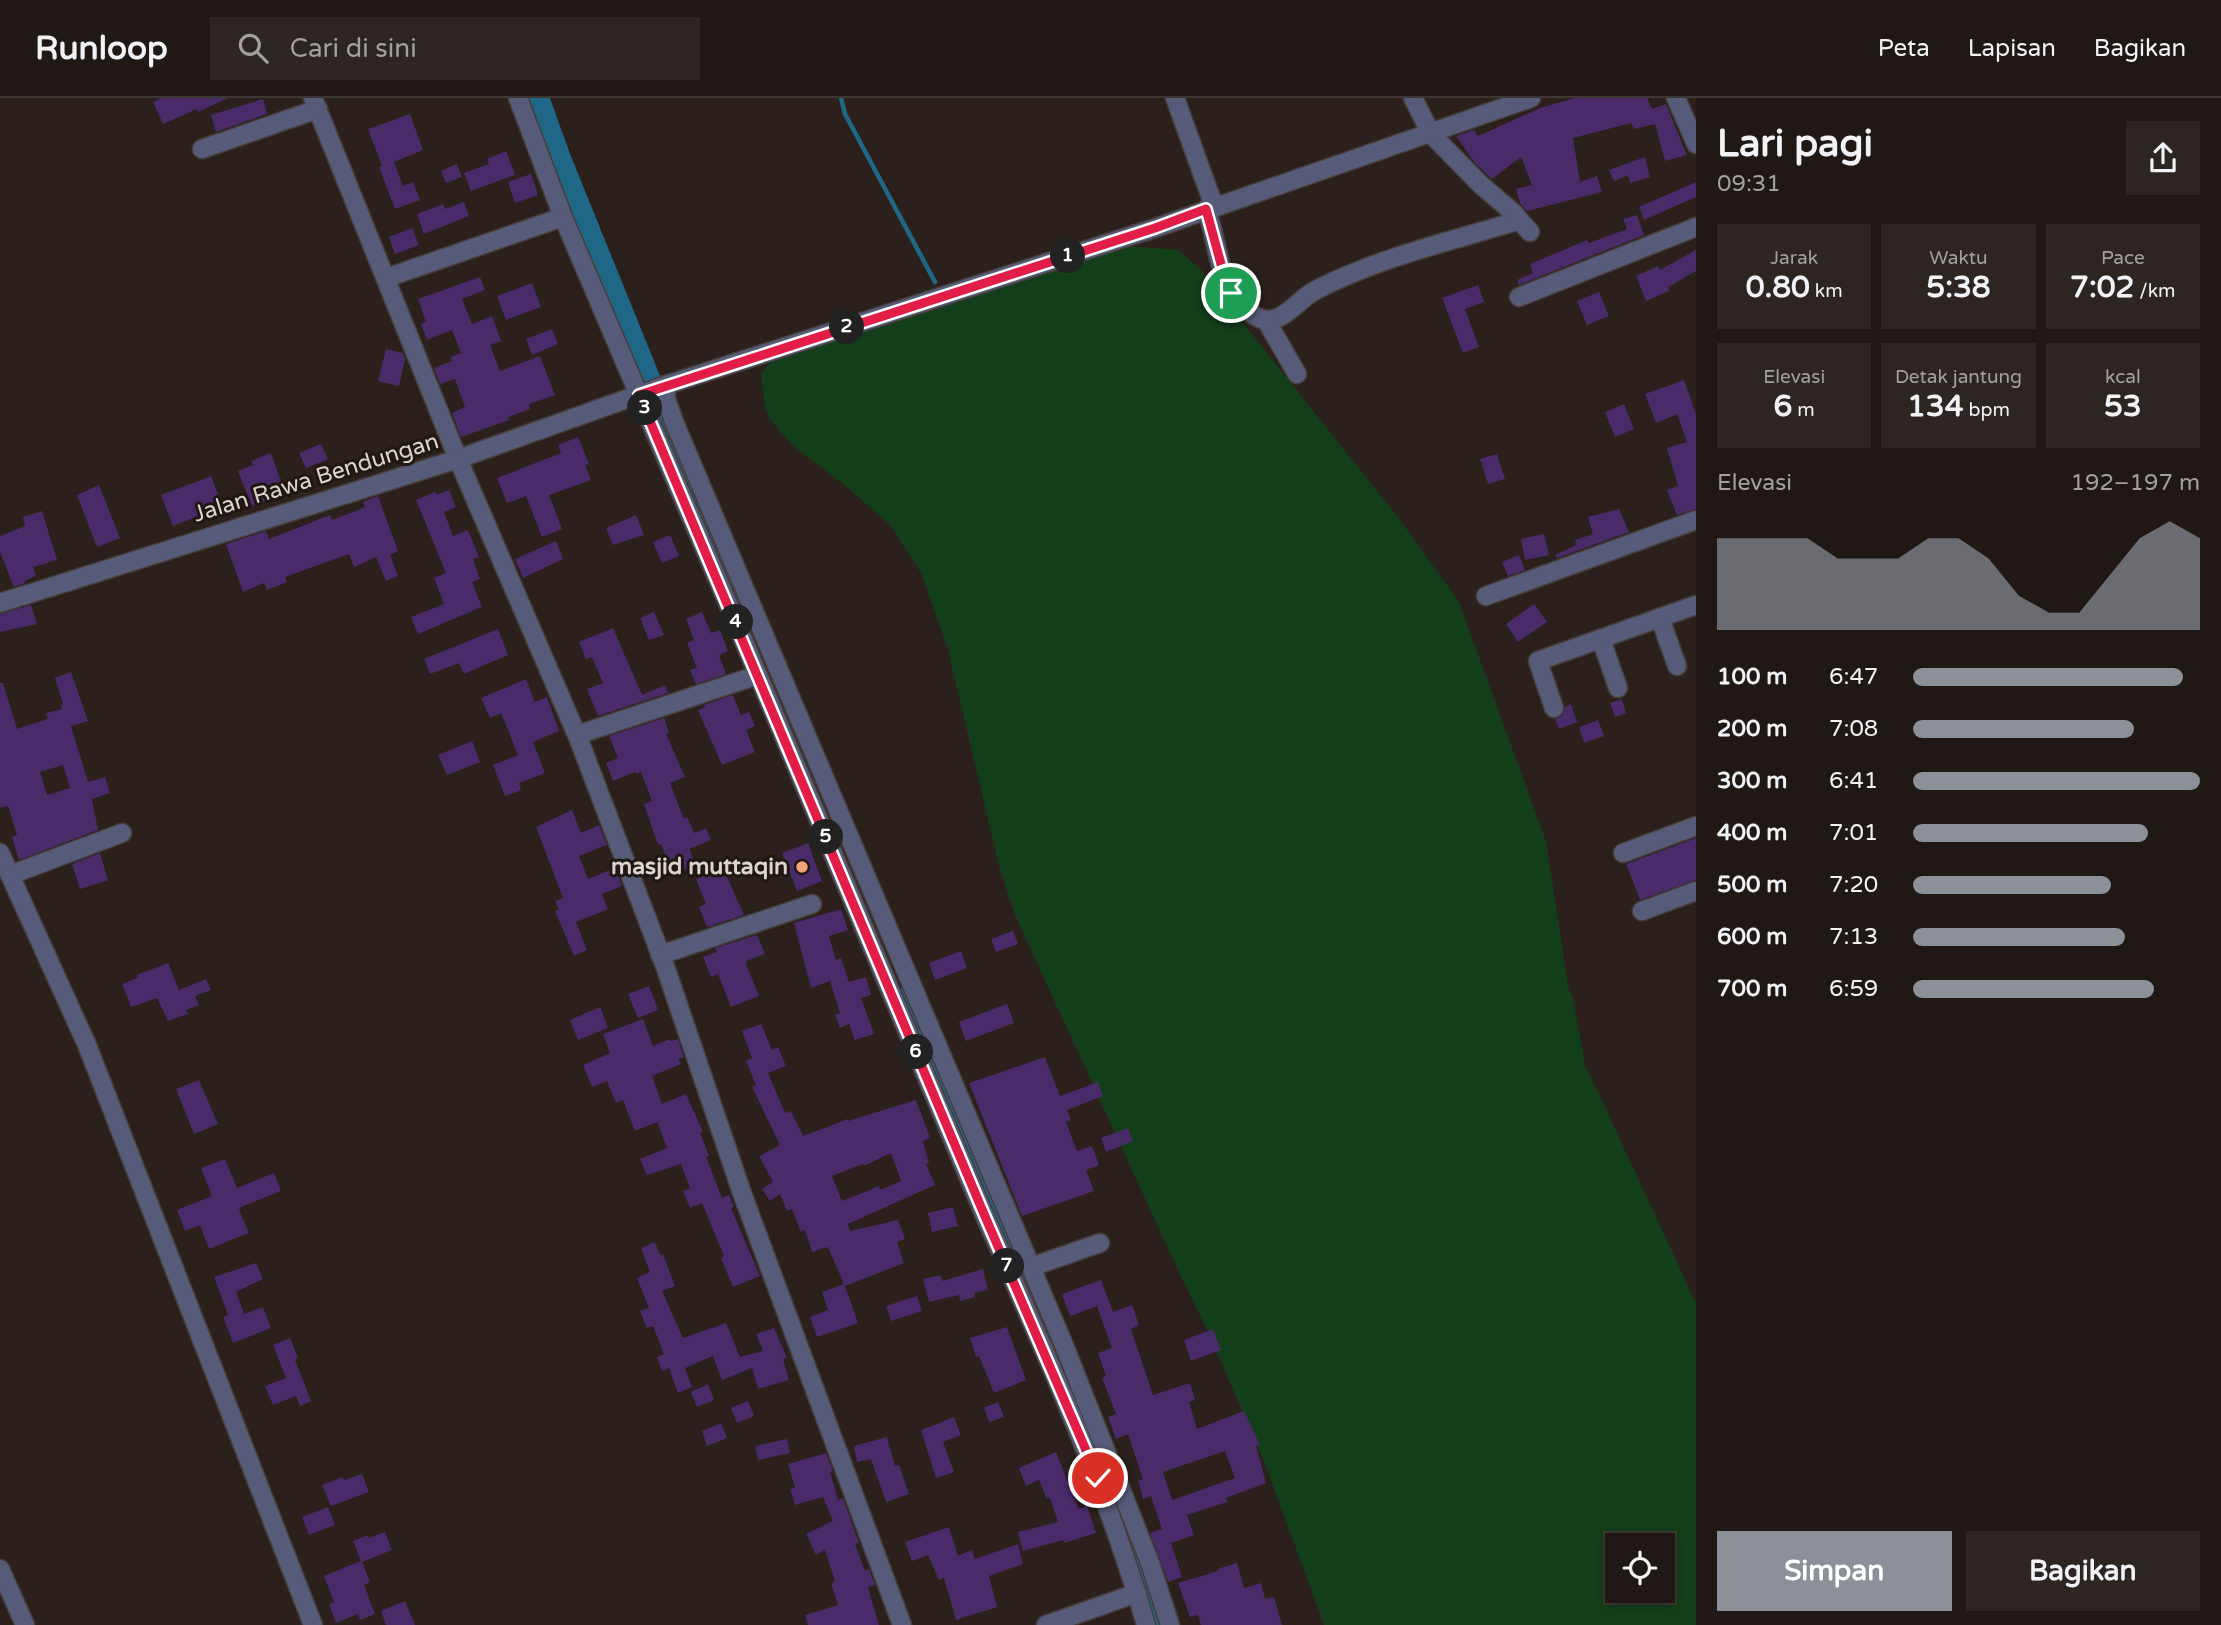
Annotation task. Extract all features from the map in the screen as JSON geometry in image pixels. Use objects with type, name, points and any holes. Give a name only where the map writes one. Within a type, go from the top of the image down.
[{"type":"street","points":[[518,98],[563,217],[652,390],[758,675],[1098,1478],[1146,1625]]},
{"type":"street","points":[[1175,98],[1231,293],[1249,312],[1266,320],[1273,320],[1288,312],[1309,293],[1337,279],[1390,259],[1514,222],[1516,216]]},
{"type":"street","points":[[1413,98],[1431,134],[1530,232]]},
{"type":"street","name":"Jalan Rawa Bendungan","points":[[0,603],[458,459],[652,390],[1155,228],[1531,98]]},
{"type":"street","points":[[1675,98],[1696,144]]},
{"type":"street","points":[[202,149],[316,103],[458,459],[577,735],[660,955],[742,1193],[902,1625]]},
{"type":"street","points":[[386,278],[563,217]]},
{"type":"street","points":[[1519,297],[1696,227]]},
{"type":"street","points":[[1266,320],[1297,374]]},
{"type":"street","points":[[652,390],[666,399],[1031,1267],[1150,1563],[1170,1625]]},
{"type":"street","points":[[1486,596],[1696,520]]},
{"type":"street","points":[[1554,708],[1538,661],[1696,606]]},
{"type":"street","points":[[1660,618],[1677,666]]},
{"type":"street","points":[[1601,639],[1618,688]]},
{"type":"street","points":[[577,735],[758,675]]},
{"type":"street","points":[[1623,853],[1696,826]]},
{"type":"street","points":[[10,875],[122,833]]},
{"type":"street","points":[[0,853],[87,1045],[313,1625]]},
{"type":"street","points":[[1642,911],[1696,891]]},
{"type":"street","points":[[660,955],[813,904]]},
{"type":"street","points":[[1031,1267],[1100,1243]]},
{"type":"street","points":[[0,1569],[6,1596],[25,1625]]},
{"type":"street","points":[[1046,1625],[1137,1593]]},
{"type":"green space","points":[[1126,246],[1178,250],[1200,269],[1398,517],[1459,602],[1546,841],[1569,991],[1572,994],[1585,1064],[1696,1303],[1696,1625],[1324,1625],[1264,1461],[1209,1334],[1015,915],[999,866],[947,646],[921,573],[890,525],[842,483],[792,445],[769,418],[765,408],[761,374],[769,363],[780,357]]},
{"type":"building","points":[[162,98],[228,98],[163,124],[153,102]]},
{"type":"building","points":[[1575,98],[1647,98],[1652,109],[1666,104],[1687,155],[1665,161],[1655,124],[1634,129],[1631,123],[1573,138],[1580,182],[1597,176],[1602,192],[1527,211],[1520,203],[1516,189],[1532,185],[1521,157],[1492,179],[1475,163],[1456,136],[1474,130],[1478,136],[1540,108]]},
{"type":"building","points":[[263,99],[267,114],[216,132],[211,115]]},
{"type":"building","points":[[410,114],[423,150],[394,162],[403,186],[413,182],[420,200],[395,209],[368,129]]},
{"type":"building","points":[[506,151],[515,175],[471,191],[464,173],[489,164],[487,159]]},
{"type":"building","points":[[1645,157],[1650,177],[1630,183],[1628,175],[1614,181],[1609,170]]},
{"type":"building","points":[[457,164],[462,177],[446,183],[441,171]]},
{"type":"building","points":[[531,174],[538,195],[515,203],[508,182]]},
{"type":"building","points":[[1696,182],[1696,197],[1644,220],[1639,207]]},
{"type":"building","points":[[464,202],[469,216],[424,234],[417,214],[443,204],[445,209]]},
{"type":"building","points":[[1637,215],[1644,235],[1519,285],[1517,280],[1533,273],[1530,264],[1587,240],[1589,243],[1627,229],[1623,219]]},
{"type":"building","points":[[412,228],[419,245],[395,254],[389,237]]},
{"type":"building","points":[[1696,250],[1696,271],[1668,287],[1669,291],[1646,301],[1636,276],[1658,266],[1660,270]]},
{"type":"building","points":[[480,277],[485,290],[462,299],[472,324],[492,316],[501,341],[490,345],[500,371],[540,356],[555,395],[529,404],[530,409],[508,417],[509,420],[461,437],[452,413],[465,407],[455,379],[440,384],[434,368],[452,361],[451,357],[461,353],[452,330],[427,340],[421,324],[426,322],[418,299]]},
{"type":"building","points":[[532,283],[541,307],[506,320],[497,296]]},
{"type":"building","points":[[1478,285],[1484,302],[1465,309],[1479,347],[1463,353],[1442,298]]},
{"type":"building","points":[[1599,292],[1609,316],[1587,325],[1577,301]]},
{"type":"building","points":[[552,329],[558,344],[532,355],[526,339]]},
{"type":"building","points":[[386,349],[403,353],[405,359],[399,386],[378,381]]},
{"type":"building","points":[[1684,380],[1696,414],[1696,509],[1677,515],[1667,490],[1678,486],[1667,448],[1687,442],[1677,414],[1656,423],[1645,394]]},
{"type":"building","points":[[1624,404],[1634,429],[1615,437],[1605,412]]},
{"type":"building","points":[[578,437],[589,464],[585,465],[591,480],[549,495],[562,529],[542,537],[526,496],[507,503],[497,478],[561,453],[558,445]]},
{"type":"building","points":[[321,444],[328,459],[306,468],[299,453]]},
{"type":"building","points":[[271,453],[285,493],[252,506],[238,471],[253,465],[251,461]]},
{"type":"building","points":[[1497,454],[1505,479],[1488,484],[1480,459]]},
{"type":"building","points":[[211,476],[225,512],[211,518],[208,512],[173,526],[161,495]]},
{"type":"building","points":[[99,485],[120,538],[97,547],[77,495]]},
{"type":"building","points":[[449,490],[456,507],[444,512],[453,536],[468,530],[479,557],[473,559],[480,579],[472,582],[482,607],[418,634],[411,617],[444,604],[434,578],[446,573],[416,500],[435,492],[437,495]]},
{"type":"building","points":[[378,496],[398,551],[390,555],[398,576],[386,581],[376,557],[354,567],[349,554],[285,577],[287,582],[267,590],[264,583],[243,592],[226,544],[266,531],[269,539],[330,515],[332,520],[365,507],[363,502]]},
{"type":"building","points":[[1619,509],[1629,532],[1557,558],[1555,555],[1576,545],[1575,540],[1593,534],[1588,517]]},
{"type":"building","points":[[42,511],[57,560],[33,567],[36,576],[14,587],[0,552],[0,536],[25,526],[23,517]]},
{"type":"building","points":[[636,515],[644,535],[613,545],[606,528]]},
{"type":"building","points":[[1544,534],[1549,555],[1525,560],[1521,539]]},
{"type":"building","points":[[670,535],[679,556],[662,563],[653,542]]},
{"type":"building","points":[[556,541],[563,559],[523,578],[515,559]]},
{"type":"building","points":[[1519,555],[1525,570],[1508,576],[1502,562]]},
{"type":"building","points":[[1534,604],[1547,622],[1518,642],[1506,624]]},
{"type":"building","points":[[31,605],[37,624],[0,632],[0,614]]},
{"type":"building","points":[[654,612],[664,635],[649,640],[640,618]]},
{"type":"building","points":[[702,612],[711,633],[720,630],[728,651],[719,655],[726,674],[696,684],[690,670],[697,668],[687,643],[694,640],[686,619]]},
{"type":"building","points":[[613,628],[642,695],[665,685],[668,693],[598,716],[587,689],[603,683],[592,657],[586,659],[579,642]]},
{"type":"building","points":[[498,629],[508,655],[464,674],[459,663],[430,674],[424,659]]},
{"type":"building","points":[[71,672],[88,721],[71,726],[88,782],[105,777],[110,793],[92,799],[98,830],[19,860],[12,837],[17,835],[8,806],[0,808],[0,683],[3,683],[17,729],[48,719],[46,713],[62,709],[55,678]],"holes":[[[63,765],[70,788],[47,795],[40,772]]]},
{"type":"building","points":[[526,679],[535,702],[547,697],[559,731],[533,742],[545,773],[519,783],[521,790],[505,796],[493,765],[518,755],[501,713],[490,718],[481,698]]},
{"type":"building","points":[[733,695],[741,715],[749,712],[755,726],[746,730],[755,752],[722,765],[698,710],[705,707],[704,705]]},
{"type":"building","points":[[1622,699],[1626,713],[1615,717],[1610,703]]},
{"type":"building","points":[[1571,704],[1577,722],[1559,729],[1555,719],[1562,716],[1565,707]]},
{"type":"building","points":[[664,718],[669,733],[666,734],[685,777],[670,783],[684,819],[687,817],[694,833],[706,828],[711,840],[689,849],[696,865],[673,874],[661,844],[658,845],[644,804],[652,801],[641,772],[613,781],[606,763],[618,758],[609,736]]},
{"type":"building","points":[[1598,720],[1604,736],[1584,743],[1579,727]]},
{"type":"building","points":[[472,741],[480,762],[447,775],[438,755]]},
{"type":"building","points":[[572,810],[581,833],[599,825],[607,845],[579,856],[588,879],[615,868],[622,886],[602,894],[608,909],[576,922],[587,950],[574,956],[555,911],[559,910],[555,901],[563,898],[536,827]]},
{"type":"building","points":[[1696,838],[1696,880],[1640,900],[1626,864]]},
{"type":"building","name":"masjid muttaqin","points":[[808,843],[822,881],[797,891],[782,853]]},
{"type":"building","points":[[100,853],[108,880],[80,889],[72,864]]},
{"type":"building","points":[[723,868],[744,915],[707,927],[699,907],[706,904],[696,879]]},
{"type":"building","points":[[841,909],[848,930],[829,936],[836,960],[841,958],[849,982],[866,977],[871,995],[861,998],[874,1034],[855,1040],[849,1024],[840,1028],[835,1015],[840,1013],[830,981],[811,988],[794,923]]},
{"type":"building","points":[[1013,931],[1018,944],[996,952],[991,939]]},
{"type":"building","points":[[757,935],[765,954],[746,961],[746,964],[759,996],[731,1007],[718,974],[711,977],[703,957],[717,952],[715,948]]},
{"type":"building","points":[[961,951],[967,968],[935,980],[929,963]]},
{"type":"building","points":[[168,963],[179,990],[206,979],[211,990],[195,996],[199,1005],[186,1010],[188,1014],[168,1021],[157,998],[131,1007],[122,984]]},
{"type":"building","points":[[649,986],[658,1010],[638,1018],[628,994]]},
{"type":"building","points":[[1007,1004],[1014,1023],[966,1041],[959,1022]]},
{"type":"building","points":[[600,1007],[608,1028],[578,1040],[570,1020]]},
{"type":"building","points":[[643,1019],[653,1046],[670,1039],[678,1039],[684,1057],[678,1059],[681,1064],[652,1076],[662,1104],[686,1094],[703,1132],[700,1133],[709,1156],[706,1157],[722,1198],[729,1195],[734,1207],[731,1208],[760,1276],[733,1287],[721,1258],[724,1256],[702,1203],[690,1208],[683,1191],[690,1188],[681,1164],[647,1175],[640,1159],[667,1148],[657,1122],[635,1131],[623,1100],[616,1103],[607,1081],[592,1087],[583,1065],[610,1053],[603,1034]]},
{"type":"building","points":[[761,1024],[772,1050],[778,1047],[786,1066],[768,1073],[785,1113],[791,1111],[803,1136],[848,1119],[916,1100],[930,1138],[923,1141],[929,1163],[926,1164],[935,1185],[848,1224],[850,1231],[898,1220],[905,1239],[897,1242],[904,1263],[845,1286],[858,1323],[817,1337],[810,1317],[828,1310],[822,1292],[844,1284],[828,1247],[812,1252],[805,1230],[801,1232],[792,1209],[787,1211],[780,1194],[770,1201],[762,1189],[773,1182],[759,1156],[780,1145],[752,1087],[756,1085],[746,1061],[752,1058],[742,1031]],"holes":[[[891,1153],[901,1181],[880,1190],[879,1186],[842,1201],[832,1176],[863,1164],[864,1166]]]},
{"type":"building","points":[[1045,1057],[1060,1096],[1098,1082],[1103,1096],[1067,1110],[1071,1120],[1066,1122],[1077,1151],[1092,1146],[1099,1165],[1086,1170],[1094,1191],[1022,1216],[969,1083]]},
{"type":"building","points":[[199,1080],[218,1124],[194,1134],[176,1089]]},
{"type":"building","points":[[1128,1128],[1133,1141],[1106,1152],[1101,1138]]},
{"type":"building","points":[[225,1159],[237,1188],[274,1173],[281,1191],[241,1207],[239,1210],[249,1233],[209,1249],[200,1225],[185,1231],[177,1210],[212,1196],[201,1168]]},
{"type":"building","points":[[953,1207],[958,1226],[932,1232],[928,1213]]},
{"type":"building","points":[[655,1242],[660,1255],[663,1254],[675,1286],[662,1291],[683,1338],[726,1323],[740,1357],[763,1351],[756,1334],[774,1328],[787,1358],[783,1359],[789,1380],[758,1389],[752,1368],[722,1380],[713,1356],[685,1368],[692,1387],[678,1393],[669,1368],[662,1371],[657,1357],[664,1354],[653,1326],[647,1328],[640,1311],[649,1308],[637,1278],[650,1272],[641,1248]]},
{"type":"building","points":[[256,1263],[263,1279],[236,1292],[244,1314],[263,1307],[271,1328],[233,1343],[223,1317],[228,1315],[214,1277]]},
{"type":"building","points":[[983,1269],[988,1290],[974,1293],[975,1297],[960,1301],[959,1295],[929,1302],[923,1279],[941,1275],[942,1281]]},
{"type":"building","points":[[1101,1280],[1113,1312],[1132,1305],[1139,1325],[1131,1329],[1153,1395],[1190,1383],[1195,1400],[1189,1402],[1197,1429],[1244,1411],[1260,1445],[1256,1446],[1266,1483],[1226,1498],[1227,1502],[1187,1515],[1194,1535],[1171,1543],[1182,1577],[1168,1582],[1150,1533],[1162,1529],[1151,1496],[1143,1499],[1138,1481],[1143,1479],[1128,1434],[1116,1439],[1108,1417],[1116,1414],[1102,1378],[1106,1376],[1098,1353],[1112,1348],[1097,1306],[1070,1316],[1062,1294]],"holes":[[[1225,1451],[1235,1478],[1172,1500],[1163,1472]]]},
{"type":"building","points":[[917,1296],[922,1311],[891,1321],[886,1306]]},
{"type":"building","points":[[1007,1327],[1026,1380],[994,1393],[970,1338]]},
{"type":"building","points":[[1213,1329],[1221,1350],[1191,1361],[1184,1340]]},
{"type":"building","points":[[290,1338],[298,1358],[295,1360],[311,1401],[300,1406],[296,1396],[273,1405],[265,1386],[286,1378],[273,1345]]},
{"type":"building","points":[[708,1384],[714,1400],[697,1407],[691,1392]]},
{"type":"building","points":[[748,1401],[754,1416],[737,1423],[731,1408]]},
{"type":"building","points":[[998,1402],[1004,1417],[989,1422],[984,1408]]},
{"type":"building","points":[[954,1417],[961,1435],[943,1442],[954,1472],[936,1478],[921,1430]]},
{"type":"building","points":[[721,1423],[727,1438],[707,1446],[702,1431]]},
{"type":"building","points":[[887,1437],[895,1466],[899,1465],[909,1494],[886,1502],[871,1459],[857,1462],[854,1446]]},
{"type":"building","points":[[787,1439],[790,1453],[758,1460],[755,1446]]},
{"type":"building","points":[[1056,1452],[1079,1509],[1087,1506],[1096,1533],[1023,1551],[1018,1532],[1058,1522],[1050,1498],[1047,1499],[1039,1480],[1026,1486],[1019,1468]]},
{"type":"building","points":[[826,1453],[833,1471],[830,1472],[838,1500],[843,1498],[859,1543],[855,1544],[865,1571],[869,1569],[875,1585],[868,1587],[879,1625],[808,1625],[805,1615],[838,1605],[831,1583],[835,1581],[825,1550],[816,1555],[806,1534],[833,1521],[823,1497],[795,1505],[790,1489],[795,1488],[788,1464]]},
{"type":"building","points":[[362,1474],[369,1492],[331,1506],[322,1485],[343,1477],[344,1480]]},
{"type":"building","points":[[328,1507],[335,1525],[309,1535],[302,1517]]},
{"type":"building","points":[[949,1527],[958,1556],[972,1550],[975,1559],[1018,1544],[1023,1564],[989,1576],[997,1607],[956,1620],[944,1578],[939,1580],[928,1555],[912,1561],[905,1542]]},
{"type":"building","points":[[385,1532],[392,1550],[362,1562],[370,1582],[364,1585],[375,1614],[360,1620],[358,1614],[336,1623],[329,1604],[334,1602],[324,1576],[361,1561],[353,1541]]},
{"type":"building","points":[[1237,1563],[1244,1588],[1261,1583],[1265,1599],[1274,1597],[1282,1625],[1201,1625],[1198,1615],[1190,1617],[1178,1583]]},
{"type":"building","points":[[405,1601],[415,1625],[386,1625],[381,1611]]},
{"type":"waterway","points":[[535,98],[557,159],[741,613]]},
{"type":"waterway","points":[[841,98],[845,114],[935,282]]},
{"type":"waterway","points":[[903,1002],[1051,1344]]},
{"type":"waterway","points":[[1116,1509],[1145,1584],[1156,1625]]},
{"type":"place","name":"masjid muttaqin","points":[[802,867]]},
{"type":"route","points":[[1098,1478],[639,395],[1155,228],[1206,209],[1231,293]]}]
